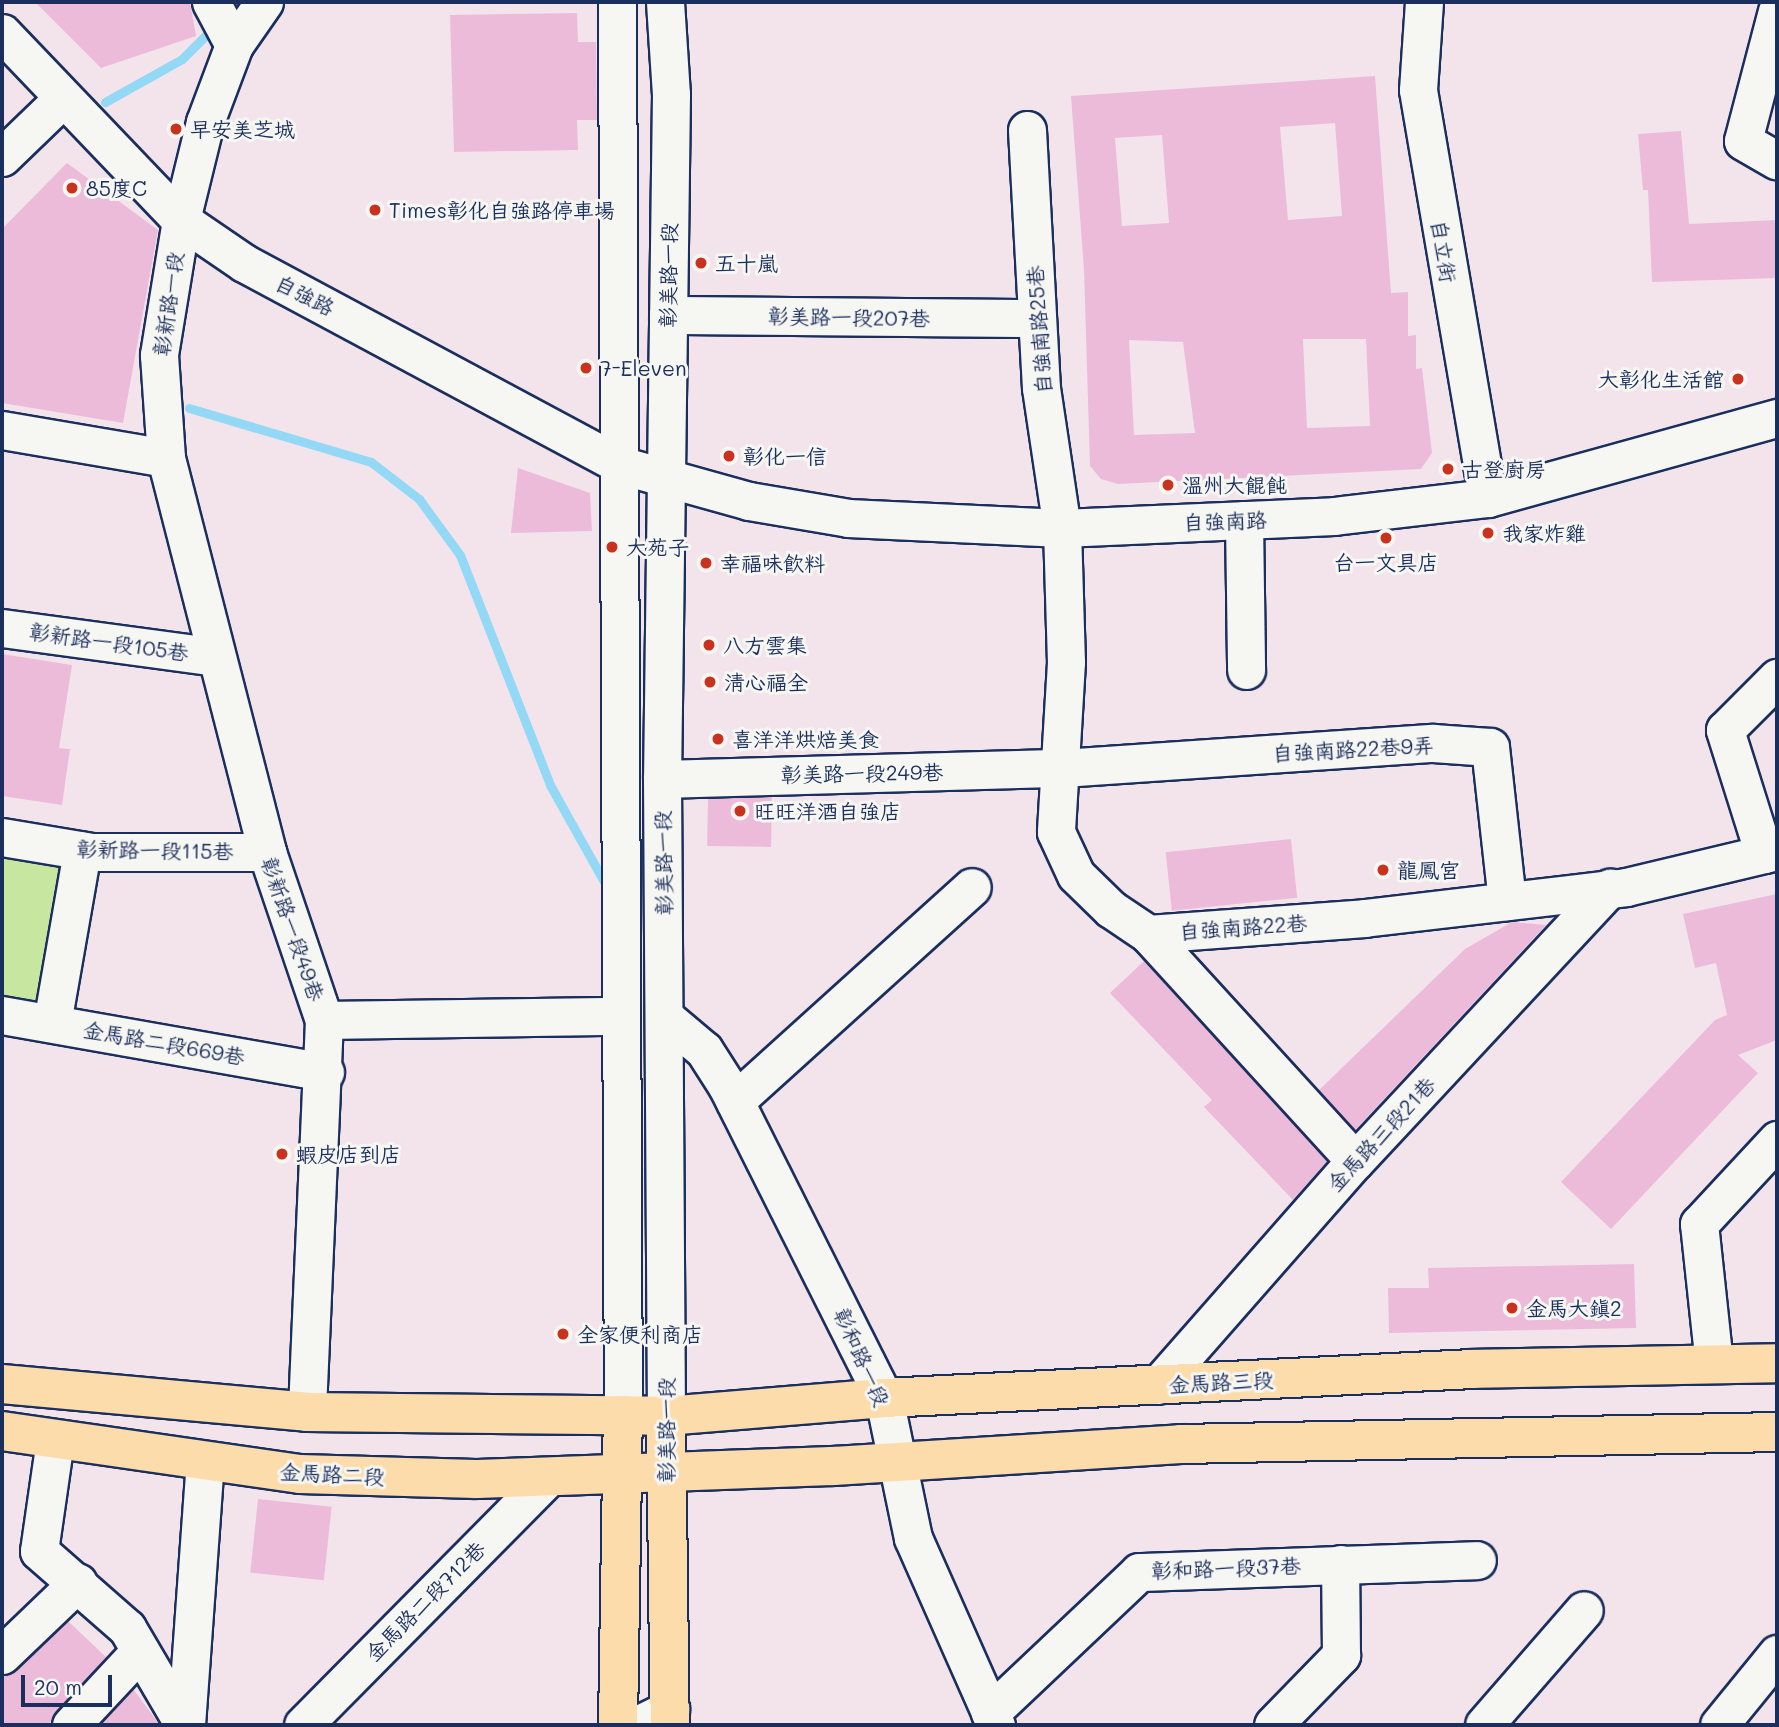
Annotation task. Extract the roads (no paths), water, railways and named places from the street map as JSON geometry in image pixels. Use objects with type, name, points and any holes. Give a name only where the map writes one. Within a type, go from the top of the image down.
[{"type":"main road","name":"金馬路三段","points":[[666,1416],[884,1398],[1158,1385],[1777,1363]]},
{"type":"main road","points":[[2,1384],[307,1412],[666,1416]]},
{"type":"main road","name":"彰美路一段","points":[[618,1725],[618,1474],[623,1415]]},
{"type":"main road","name":"彰美路一段","points":[[659,1720],[666,1416]]},
{"type":"main road","name":"金馬路二段","points":[[2,1432],[300,1475],[548,1477],[666,1472]]},
{"type":"main road","points":[[666,1472],[900,1463],[1181,1444],[1777,1432]]},
{"type":"street","points":[[211,2],[234,45]]},
{"type":"street","name":"彰新路一段","points":[[166,458],[159,355],[181,220],[205,122],[234,45],[264,2]]},
{"type":"street","name":"彰美路一段","points":[[617,2],[623,1415]]},
{"type":"street","name":"彰美路一段","points":[[665,2],[671,94],[662,779],[667,1019],[666,1416]]},
{"type":"street","name":"自立街","points":[[1424,2],[1418,90],[1488,498]]},
{"type":"street","points":[[1743,141],[1777,11]]},
{"type":"street","name":"自強路","points":[[2,33],[181,220],[244,263],[620,465],[665,477]]},
{"type":"street","points":[[2,157],[63,98]]},
{"type":"street","points":[[1743,141],[1777,128]]},
{"type":"street","name":"自強南路25巷","points":[[1027,131],[1041,388],[1062,528]]},
{"type":"street","points":[[1743,141],[1777,161]]},
{"type":"street","name":"彰美路一段207巷","points":[[668,315],[1030,318]]},
{"type":"street","name":"自強南路","points":[[665,477],[749,500],[849,518],[1062,528],[1334,516],[1488,498],[1777,418]]},
{"type":"street","points":[[2,430],[166,458]]},
{"type":"street","name":"彰新路一段49巷","points":[[166,458],[267,852],[324,1020],[326,1072],[307,1412]]},
{"type":"street","points":[[1244,520],[1246,670]]},
{"type":"street","name":"自強南路22巷","points":[[1062,528],[1062,768],[1056,832],[1076,875],[1148,934],[1507,901],[1609,888],[1770,852]]},
{"type":"street","name":"彰新路一段105巷","points":[[2,628],[216,657]]},
{"type":"street","points":[[1770,852],[1725,730],[1777,678]]},
{"type":"street","name":"自強南路22巷9弄","points":[[1062,768],[1433,743],[1490,747],[1507,901]]},
{"type":"street","name":"彰美路一段249巷","points":[[662,779],[1062,768]]},
{"type":"street","name":"彰新路一段115巷","points":[[2,836],[82,851],[267,852]]},
{"type":"street","points":[[52,1023],[82,851]]},
{"type":"street","points":[[735,1101],[972,887]]},
{"type":"street","name":"金馬路三段21巷","points":[[1158,1385],[1355,1161],[1609,888]]},
{"type":"street","points":[[1148,934],[1355,1161]]},
{"type":"street","name":"金馬路二段669巷","points":[[2,1015],[326,1072]]},
{"type":"street","points":[[324,1020],[620,1016]]},
{"type":"street","name":"彰和路一段","points":[[667,1019],[704,1050],[735,1101],[884,1398],[900,1463],[913,1538],[993,1719]]},
{"type":"street","points":[[1714,1364],[1699,1224],[1777,1140]]},
{"type":"street","points":[[55,1440],[39,1551],[78,1582],[127,1628],[185,1725]]},
{"type":"street","points":[[185,1725],[205,1461]]},
{"type":"street","name":"金馬路二段712巷","points":[[303,1725],[548,1477]]},
{"type":"street","name":"彰和路一段37巷","points":[[993,1719],[1139,1572],[1477,1560]]},
{"type":"street","points":[[1273,1725],[1340,1655],[1340,1564]]},
{"type":"street","points":[[2,1655],[78,1582]]},
{"type":"street","points":[[1485,1725],[1584,1610]]},
{"type":"street","points":[[71,1725],[140,1651]]},
{"type":"street","points":[[1719,1725],[1777,1654]]},
{"type":"waterway","points":[[228,14],[240,2]]},
{"type":"waterway","points":[[105,102],[182,59],[215,26]]},
{"type":"waterway","points":[[189,408],[371,462],[419,499],[460,555],[550,785],[606,885]]},
{"type":"place","name":"早安美芝城","points":[[176,129]]},
{"type":"place","name":"85度C","points":[[72,188]]},
{"type":"place","name":"Times彰化自強路停車場","points":[[375,210]]},
{"type":"place","name":"五十嵐","points":[[701,263]]},
{"type":"place","name":"7-Eleven","points":[[586,368]]},
{"type":"place","name":"大彰化生活館","points":[[1738,379]]},
{"type":"place","name":"彰化一信","points":[[729,456]]},
{"type":"place","name":"古登廚房","points":[[1448,469]]},
{"type":"place","name":"溫州大餛飩","points":[[1168,485]]},
{"type":"place","name":"我家炸雞","points":[[1488,533]]},
{"type":"place","name":"台一文具店","points":[[1386,538]]},
{"type":"place","name":"大苑子","points":[[612,547]]},
{"type":"place","name":"幸福味飲料","points":[[706,563]]},
{"type":"place","name":"八方雲集","points":[[709,645]]},
{"type":"place","name":"清心福全","points":[[710,682]]},
{"type":"place","name":"喜洋洋烘焙美食","points":[[718,739]]},
{"type":"place","name":"旺旺洋酒自強店","points":[[740,811]]},
{"type":"place","name":"龍鳳宮","points":[[1383,870]]},
{"type":"place","name":"蝦皮店到店","points":[[282,1154]]},
{"type":"place","name":"金馬大鎮2","points":[[1512,1308]]},
{"type":"place","name":"全家便利商店","points":[[563,1334]]}]
